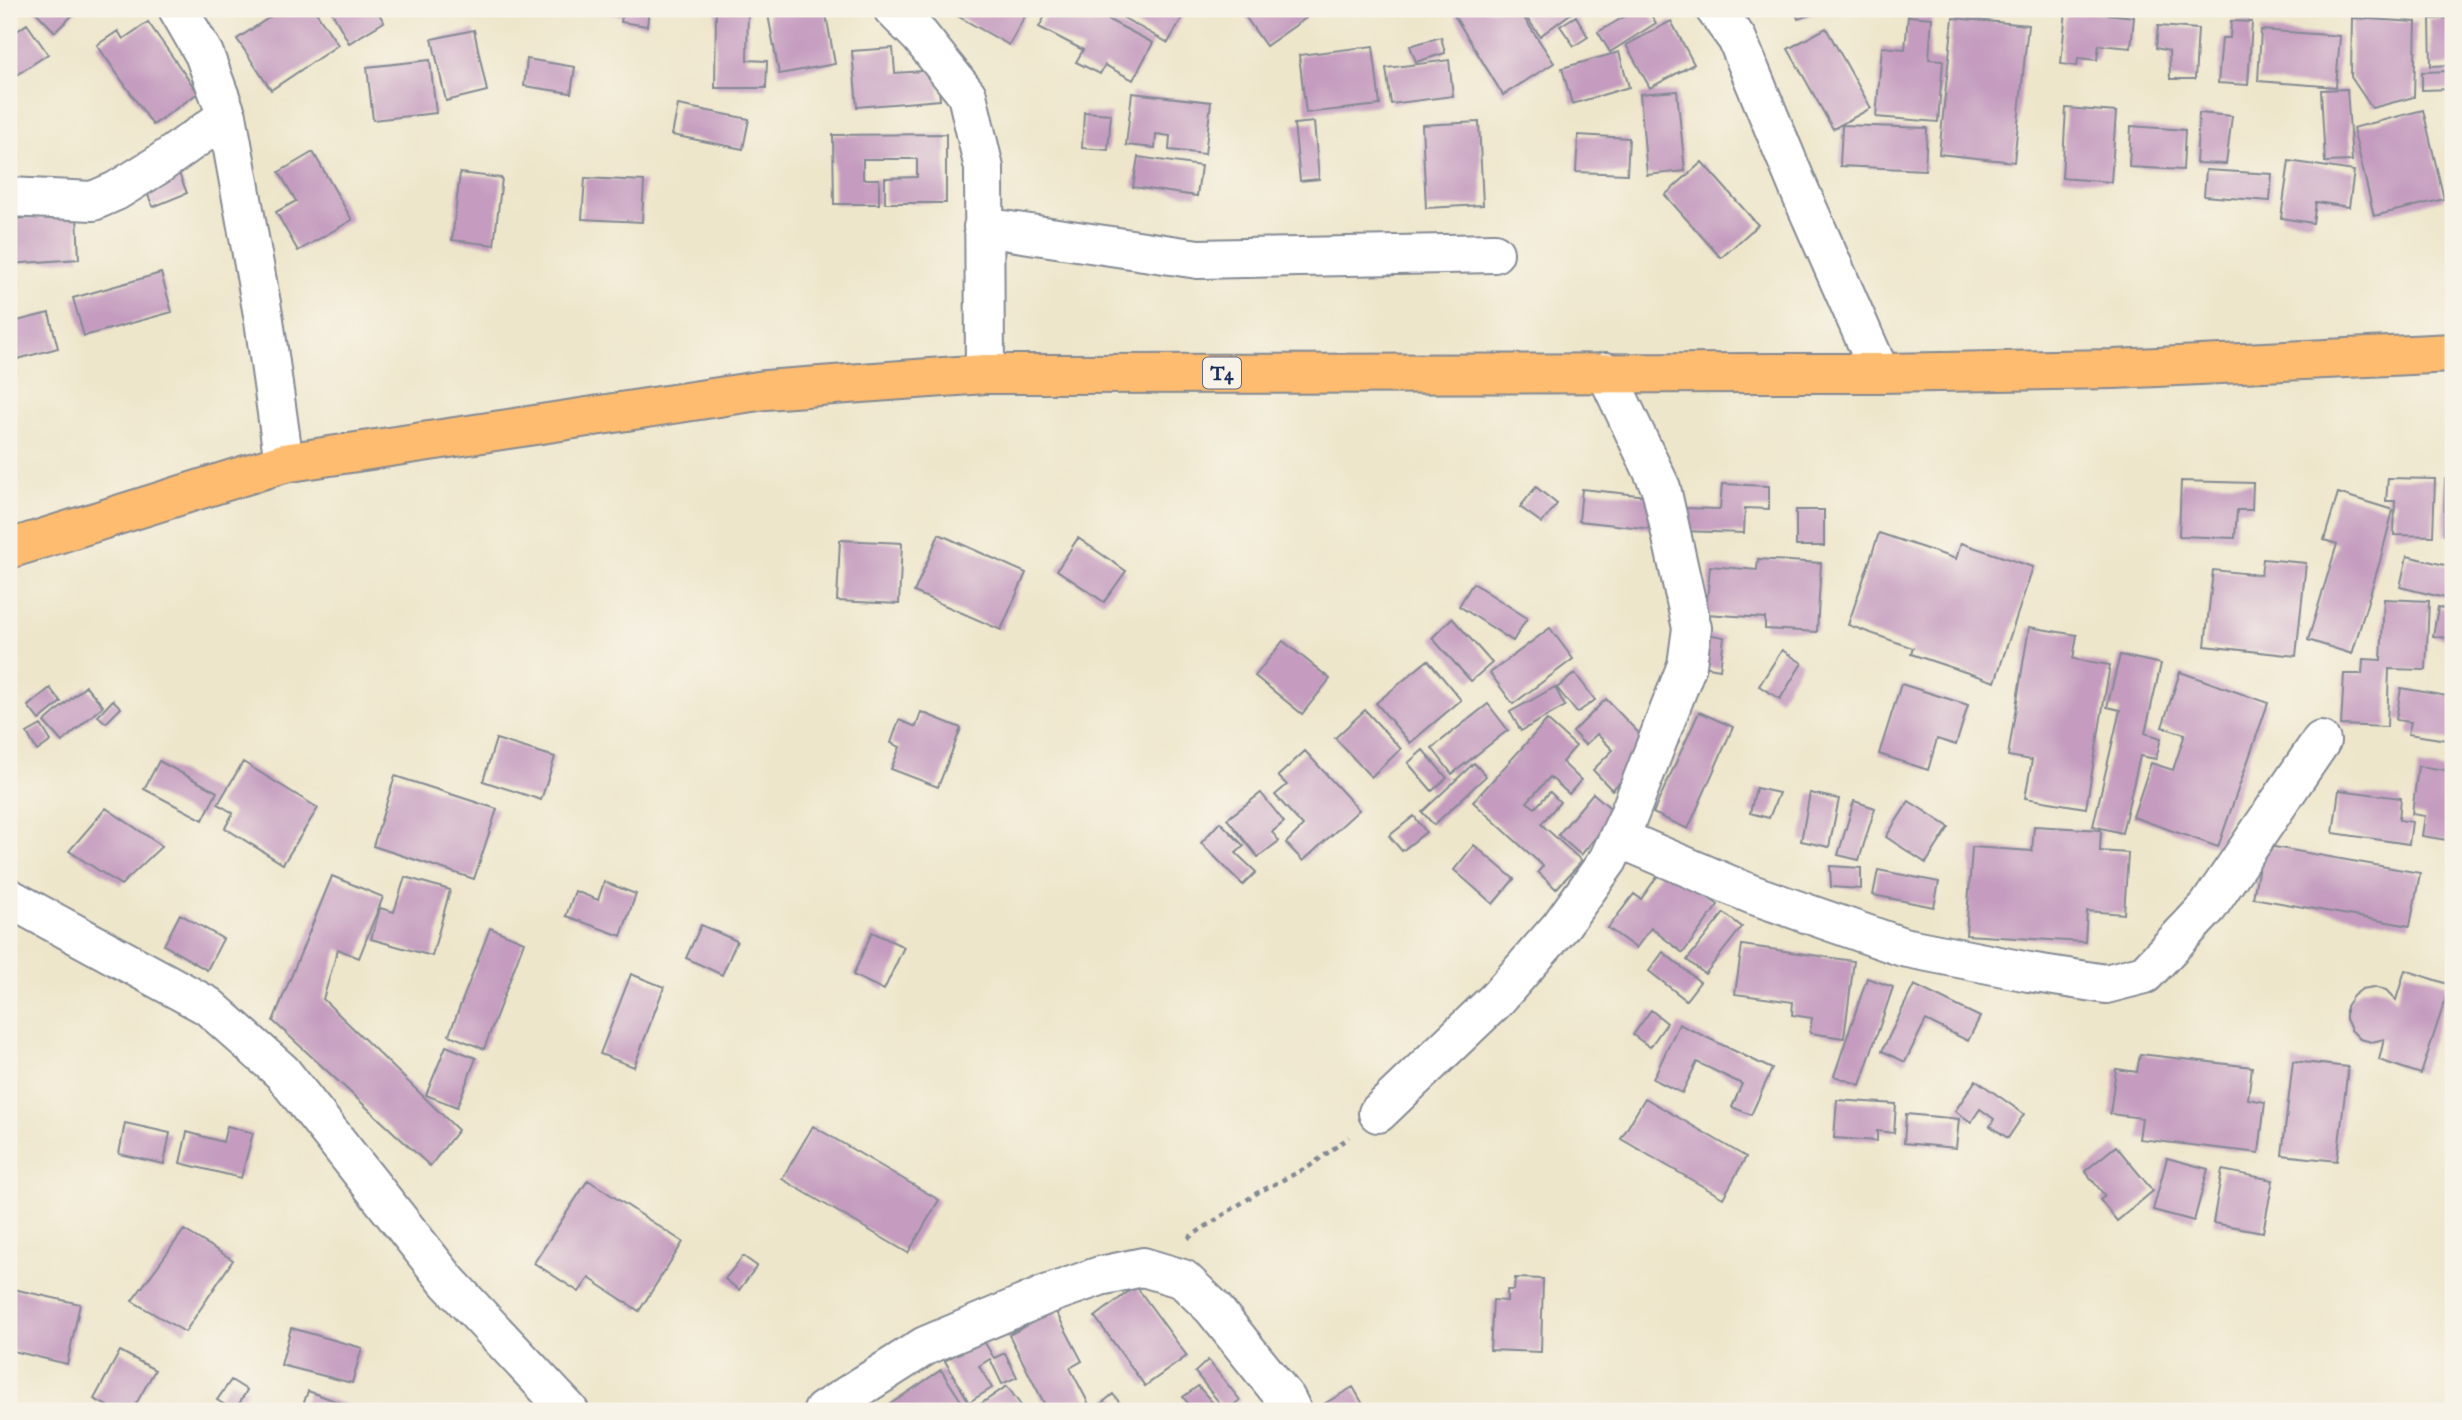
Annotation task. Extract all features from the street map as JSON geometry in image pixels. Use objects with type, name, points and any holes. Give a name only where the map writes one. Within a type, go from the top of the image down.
[{"type":"highway","name":"T4","points":[[9,549],[284,463],[765,390],[985,374],[1880,373],[2114,369],[2453,353]]},
{"type":"street","points":[[178,9],[204,54],[227,116],[264,320],[284,463]]},
{"type":"street","points":[[893,9],[920,36],[967,96],[984,168],[985,374]]},
{"type":"street","points":[[1716,9],[1737,39],[1880,373]]},
{"type":"street","points":[[9,197],[93,201],[116,191],[158,165],[227,116]]},
{"type":"street","points":[[983,227],[1198,259],[1494,253]]},
{"type":"street","points":[[1378,1113],[1496,1000],[1551,937],[1608,860],[1665,726],[1687,665],[1692,628],[1661,488],[1606,372]]},
{"type":"street","points":[[1619,838],[1751,894],[1903,947],[2106,984],[2145,974],[2208,907],[2321,741]]},
{"type":"street","points":[[9,898],[208,1006],[282,1072],[448,1282],[569,1411]]},
{"type":"street","points":[[823,1411],[925,1346],[1089,1279],[1143,1267],[1183,1279],[1213,1308],[1293,1411]]},
{"type":"path","points":[[1143,1267],[1257,1194],[1310,1166],[1378,1113]]},
{"type":"building","points":[[33,9],[79,9],[55,32]]},
{"type":"building","points":[[282,9],[314,9],[338,45],[271,90],[237,39]]},
{"type":"building","points":[[330,9],[376,9],[384,22],[349,43]]},
{"type":"building","points":[[609,9],[649,9],[647,26],[621,22],[622,16],[608,14]]},
{"type":"building","points":[[716,9],[748,9],[747,60],[767,61],[766,88],[715,88]]},
{"type":"building","points":[[767,9],[825,9],[835,64],[779,74]]},
{"type":"building","points":[[945,9],[1029,9],[1009,45]]},
{"type":"building","points":[[1049,9],[1088,9],[1153,43],[1133,80],[1105,65],[1100,74],[1076,62],[1083,50],[1039,27]]},
{"type":"building","points":[[1108,9],[1187,9],[1168,43]]},
{"type":"building","points":[[1240,9],[1299,9],[1306,18],[1266,46]]},
{"type":"building","points":[[1463,9],[1518,9],[1554,63],[1503,95],[1454,15]]},
{"type":"building","points":[[1520,9],[1577,9],[1540,36]]},
{"type":"building","points":[[1625,9],[1647,9],[1656,23],[1610,52],[1598,32],[1629,14]]},
{"type":"building","points":[[1795,9],[1829,9],[1798,19]]},
{"type":"building","points":[[2354,9],[2403,9],[2403,15],[2358,14]]},
{"type":"building","points":[[2066,10],[2134,17],[2131,48],[2099,45],[2097,60],[2078,58],[2077,66],[2061,64]]},
{"type":"building","points":[[1576,16],[1588,37],[1574,46],[1560,26]]},
{"type":"building","points":[[1908,16],[1932,18],[1929,59],[1943,60],[1938,122],[1876,117],[1882,47],[1905,49]]},
{"type":"building","points":[[1953,18],[2028,25],[2014,162],[1939,154]]},
{"type":"building","points":[[2352,18],[2416,22],[2414,97],[2372,108],[2351,77]]},
{"type":"building","points":[[2453,18],[2453,65],[2431,66],[2430,19]]},
{"type":"building","points":[[1671,21],[1694,64],[1650,88],[1626,45]]},
{"type":"building","points":[[2231,21],[2252,22],[2248,85],[2218,83],[2222,38],[2230,38]]},
{"type":"building","points":[[148,22],[198,93],[153,125],[97,45],[118,31],[123,39]]},
{"type":"building","points":[[27,24],[48,54],[12,78],[9,73],[9,37]]},
{"type":"building","points":[[2158,26],[2198,29],[2195,79],[2170,79],[2169,51],[2156,48]]},
{"type":"building","points":[[1826,28],[1871,108],[1833,129],[1788,49]]},
{"type":"building","points":[[474,30],[487,91],[446,101],[432,39]]},
{"type":"building","points":[[2261,30],[2340,36],[2336,87],[2258,81]]},
{"type":"building","points":[[1441,37],[1445,53],[1416,62],[1410,46]]},
{"type":"building","points":[[1373,46],[1380,105],[1306,113],[1299,55]]},
{"type":"building","points":[[893,48],[895,73],[937,70],[940,100],[857,107],[852,51]]},
{"type":"building","points":[[1619,52],[1629,87],[1572,104],[1562,68]]},
{"type":"building","points":[[527,59],[575,67],[571,93],[524,86]]},
{"type":"building","points":[[430,60],[436,113],[373,120],[367,67]]},
{"type":"building","points":[[1449,60],[1453,96],[1391,104],[1386,68]]},
{"type":"building","points":[[2453,71],[2453,89],[2422,90],[2422,72]]},
{"type":"building","points":[[2347,89],[2352,161],[2325,162],[2321,90]]},
{"type":"building","points":[[1677,91],[1685,171],[1647,175],[1640,94]]},
{"type":"building","points":[[1132,93],[1211,102],[1205,154],[1169,150],[1170,136],[1156,134],[1155,148],[1126,145]]},
{"type":"building","points":[[678,105],[749,119],[743,149],[672,135]]},
{"type":"building","points":[[2066,108],[2116,112],[2111,182],[2062,178]]},
{"type":"building","points":[[2423,110],[2444,199],[2374,216],[2353,128]]},
{"type":"building","points":[[1084,112],[1111,114],[1108,150],[1082,148]]},
{"type":"building","points":[[2199,113],[2232,116],[2226,164],[2196,163]]},
{"type":"building","points":[[1314,122],[1319,179],[1300,181],[1294,124]]},
{"type":"building","points":[[1479,122],[1483,205],[1426,208],[1422,125]]},
{"type":"building","points":[[1842,125],[1927,128],[1925,170],[1840,166]]},
{"type":"building","points":[[2131,126],[2185,130],[2183,170],[2129,167]]},
{"type":"building","points":[[946,134],[946,203],[885,203],[885,178],[917,177],[917,159],[863,159],[863,179],[879,179],[879,204],[834,204],[833,135]]},
{"type":"building","points":[[1578,135],[1629,138],[1627,174],[1576,172]]},
{"type":"building","points":[[169,149],[187,193],[153,207],[135,164]]},
{"type":"building","points":[[313,152],[352,220],[298,251],[276,212],[296,201],[279,172]]},
{"type":"building","points":[[1138,157],[1201,166],[1197,196],[1133,187]]},
{"type":"building","points":[[2289,161],[2354,171],[2349,207],[2316,202],[2313,223],[2281,218]]},
{"type":"building","points":[[1702,162],[1758,225],[1721,258],[1665,195]]},
{"type":"building","points":[[2206,170],[2272,174],[2270,201],[2204,196]]},
{"type":"building","points":[[460,173],[502,178],[494,245],[452,240]]},
{"type":"building","points":[[585,178],[644,181],[642,222],[582,219]]},
{"type":"building","points":[[77,216],[79,259],[10,264],[9,219]]},
{"type":"building","points":[[161,273],[172,312],[84,336],[73,298]]},
{"type":"building","points":[[49,313],[58,348],[10,361],[9,323]]},
{"type":"building","points":[[2388,478],[2435,479],[2433,536],[2394,535],[2395,501],[2386,501]]},
{"type":"building","points":[[2445,479],[2453,479],[2453,535],[2444,535]]},
{"type":"building","points":[[2181,481],[2253,483],[2252,510],[2237,510],[2235,538],[2179,536]]},
{"type":"building","points":[[1722,484],[1769,486],[1769,509],[1745,508],[1744,533],[1681,531],[1681,508],[1720,509]]},
{"type":"building","points":[[1536,487],[1557,504],[1542,523],[1520,507]]},
{"type":"building","points":[[1582,489],[1656,497],[1652,529],[1579,521]]},
{"type":"building","points":[[2338,493],[2393,510],[2352,654],[2308,640],[2337,544],[2324,540]]},
{"type":"building","points":[[1796,510],[1824,510],[1824,546],[1796,546]]},
{"type":"building","points":[[1879,533],[1956,559],[1961,543],[2033,567],[1995,682],[1911,654],[1913,648],[1848,625]]},
{"type":"building","points":[[939,534],[1026,573],[1001,630],[914,592]]},
{"type":"building","points":[[1078,538],[1126,571],[1104,602],[1057,570]]},
{"type":"building","points":[[840,540],[902,543],[899,604],[837,601]]},
{"type":"building","points":[[2407,556],[2453,567],[2453,600],[2400,587]]},
{"type":"building","points":[[1758,559],[1821,563],[1817,632],[1765,629],[1765,618],[1706,614],[1710,566],[1757,570]]},
{"type":"building","points":[[2263,559],[2306,563],[2296,656],[2205,646],[2213,570],[2261,575]]},
{"type":"building","points":[[1473,583],[1527,618],[1513,641],[1459,606]]},
{"type":"building","points":[[2384,599],[2429,601],[2426,670],[2389,669],[2387,727],[2341,725],[2344,674],[2362,674],[2363,659],[2381,660]]},
{"type":"building","points":[[2438,607],[2453,610],[2453,639],[2433,636]]},
{"type":"building","points":[[1452,618],[1492,663],[1471,681],[1432,638]]},
{"type":"building","points":[[2029,627],[2077,635],[2073,659],[2110,665],[2086,808],[2025,798],[2032,760],[2008,756]]},
{"type":"building","points":[[1550,628],[1573,659],[1513,704],[1490,673]]},
{"type":"building","points":[[1701,633],[1724,637],[1720,669],[1697,665]]},
{"type":"building","points":[[1283,641],[1330,679],[1302,714],[1255,676]]},
{"type":"building","points":[[1782,650],[1802,663],[1780,699],[1759,686]]},
{"type":"building","points":[[2120,655],[2161,664],[2145,733],[2161,738],[2156,759],[2140,756],[2122,833],[2093,826],[2120,710],[2107,707]]},
{"type":"building","points":[[1428,660],[1461,700],[1410,743],[1376,703]]},
{"type":"building","points":[[2180,672],[2268,703],[2218,847],[2133,817],[2151,763],[2173,770],[2185,734],[2162,727]]},
{"type":"building","points":[[1575,673],[1595,700],[1577,713],[1557,688]]},
{"type":"building","points":[[1901,684],[1968,705],[1956,745],[1937,739],[1928,770],[1879,754]]},
{"type":"building","points":[[86,686],[103,706],[62,742],[44,722]]},
{"type":"building","points":[[1555,687],[1565,706],[1521,731],[1510,712]]},
{"type":"building","points":[[50,688],[61,702],[39,720],[28,706]]},
{"type":"building","points":[[2401,688],[2453,697],[2453,741],[2408,734],[2411,722],[2396,720]]},
{"type":"building","points":[[1606,699],[1654,749],[1612,790],[1593,770],[1613,750],[1597,734],[1585,745],[1573,732]]},
{"type":"building","points":[[113,700],[121,708],[106,723],[98,716]]},
{"type":"building","points":[[1488,704],[1508,730],[1452,774],[1432,748]]},
{"type":"building","points":[[1365,710],[1401,749],[1371,777],[1335,738]]},
{"type":"building","points":[[921,712],[961,728],[938,787],[891,769],[900,747],[891,743],[899,720],[916,727]]},
{"type":"building","points":[[1699,712],[1733,727],[1688,829],[1653,813]]},
{"type":"building","points":[[1547,720],[1576,746],[1562,762],[1581,780],[1569,794],[1550,777],[1527,802],[1535,808],[1550,792],[1560,802],[1541,824],[1582,861],[1556,889],[1538,872],[1543,866],[1473,802]]},
{"type":"building","points":[[41,725],[51,741],[37,751],[27,733]]},
{"type":"building","points":[[496,739],[555,757],[541,800],[483,781]]},
{"type":"building","points":[[1423,750],[1447,778],[1432,791],[1408,763]]},
{"type":"building","points":[[1305,751],[1359,810],[1303,861],[1286,843],[1303,826],[1275,795],[1287,785],[1278,776]]},
{"type":"building","points":[[159,761],[217,792],[203,820],[144,789]]},
{"type":"building","points":[[243,762],[318,808],[283,864],[225,828],[233,813],[218,804]]},
{"type":"building","points":[[1474,763],[1486,776],[1434,825],[1422,812]]},
{"type":"building","points":[[2418,766],[2453,771],[2453,841],[2422,836],[2425,816],[2412,814]]},
{"type":"building","points":[[395,776],[497,809],[474,879],[373,846]]},
{"type":"building","points":[[1756,788],[1779,793],[1769,818],[1750,813]]},
{"type":"building","points":[[2339,790],[2401,798],[2399,820],[2412,822],[2409,844],[2333,833]]},
{"type":"building","points":[[1261,793],[1284,822],[1272,832],[1279,841],[1258,857],[1227,819]]},
{"type":"building","points":[[1593,793],[1616,813],[1581,855],[1558,835]]},
{"type":"building","points":[[1810,793],[1839,799],[1829,847],[1801,841]]},
{"type":"building","points":[[1854,801],[1875,808],[1859,860],[1838,855]]},
{"type":"building","points":[[1909,801],[1949,827],[1926,863],[1886,837]]},
{"type":"building","points":[[106,808],[162,846],[121,885],[69,851]]},
{"type":"building","points":[[1414,816],[1426,832],[1402,851],[1389,836]]},
{"type":"building","points":[[1220,822],[1244,846],[1236,853],[1256,872],[1243,885],[1201,843]]},
{"type":"building","points":[[2034,826],[2101,830],[2100,851],[2128,853],[2124,914],[2087,911],[2085,942],[1966,935],[1972,847],[2032,851]]},
{"type":"building","points":[[1474,845],[1514,879],[1493,904],[1454,870]]},
{"type":"building","points":[[2263,845],[2420,873],[2410,926],[2253,898]]},
{"type":"building","points":[[1665,866],[1718,905],[1683,953],[1651,928],[1636,948],[1608,928],[1634,894],[1641,899]]},
{"type":"building","points":[[1830,866],[1861,868],[1861,889],[1831,887]]},
{"type":"building","points":[[1878,870],[1939,882],[1934,907],[1873,895]]},
{"type":"building","points":[[332,876],[383,897],[359,958],[338,949],[323,999],[458,1130],[430,1166],[273,1021]]},
{"type":"building","points":[[405,877],[450,890],[432,956],[371,939],[380,908],[394,912]]},
{"type":"building","points":[[604,882],[636,894],[621,936],[566,916],[575,891],[598,900]]},
{"type":"building","points":[[1724,913],[1742,927],[1705,974],[1687,960]]},
{"type":"building","points":[[180,914],[223,939],[207,970],[164,945]]},
{"type":"building","points":[[701,925],[737,941],[722,975],[686,958]]},
{"type":"building","points":[[490,928],[524,942],[484,1049],[449,1035]]},
{"type":"building","points":[[872,932],[904,947],[884,990],[853,975]]},
{"type":"building","points":[[1742,945],[1854,961],[1844,1038],[1810,1033],[1812,1018],[1792,1015],[1793,1002],[1735,994]]},
{"type":"building","points":[[1663,952],[1700,982],[1686,1000],[1649,971]]},
{"type":"building","points":[[2405,970],[2450,985],[2421,1074],[2379,1060],[2384,1039],[2372,1042],[2360,1039],[2351,1030],[2346,1019],[2346,1006],[2362,989],[2374,987],[2386,990],[2396,1000]]},
{"type":"building","points":[[631,974],[664,987],[634,1067],[600,1054]]},
{"type":"building","points":[[1867,978],[1893,987],[1860,1085],[1834,1076]]},
{"type":"building","points":[[1914,985],[1980,1017],[1968,1041],[1926,1020],[1905,1062],[1882,1051]]},
{"type":"building","points":[[1651,1010],[1667,1023],[1650,1047],[1633,1035]]},
{"type":"building","points":[[1679,1024],[1772,1069],[1751,1115],[1732,1107],[1742,1084],[1697,1062],[1682,1093],[1653,1079]]},
{"type":"building","points":[[446,1046],[476,1058],[457,1107],[426,1095]]},
{"type":"building","points":[[2140,1054],[2252,1067],[2248,1099],[2265,1102],[2259,1153],[2139,1139],[2142,1118],[2110,1114],[2116,1069],[2137,1072]]},
{"type":"building","points":[[2293,1061],[2348,1067],[2337,1161],[2282,1155]]},
{"type":"building","points":[[2453,1065],[2453,1097],[2448,1096]]},
{"type":"building","points":[[1976,1080],[2024,1114],[2008,1138],[1990,1126],[1994,1119],[1980,1109],[1971,1122],[1955,1111]]},
{"type":"building","points":[[1645,1098],[1746,1157],[1723,1198],[1621,1139]]},
{"type":"building","points":[[1837,1100],[1896,1104],[1894,1133],[1877,1131],[1877,1141],[1834,1138]]},
{"type":"building","points":[[1906,1114],[1959,1119],[1956,1148],[1904,1143]]},
{"type":"building","points":[[125,1123],[170,1133],[164,1164],[119,1154]]},
{"type":"building","points":[[227,1126],[253,1133],[241,1178],[180,1163],[187,1132],[223,1142]]},
{"type":"building","points":[[813,1126],[939,1200],[908,1253],[782,1179]]},
{"type":"building","points":[[2116,1146],[2153,1191],[2117,1221],[2100,1200],[2105,1196],[2085,1171]]},
{"type":"building","points":[[2167,1158],[2208,1169],[2194,1221],[2153,1210]]},
{"type":"building","points":[[2222,1170],[2273,1180],[2263,1232],[2213,1223]]},
{"type":"building","points":[[588,1180],[683,1242],[639,1311],[589,1278],[579,1292],[534,1263]]},
{"type":"building","points":[[184,1230],[233,1260],[185,1332],[132,1301]]},
{"type":"building","points":[[743,1256],[757,1266],[739,1290],[725,1279]]},
{"type":"building","points":[[1515,1278],[1543,1279],[1541,1352],[1490,1350],[1493,1300],[1507,1301],[1507,1290],[1514,1290]]},
{"type":"building","points":[[1136,1286],[1187,1356],[1145,1386],[1095,1317]]},
{"type":"building","points":[[9,1288],[80,1304],[67,1364],[9,1350]]},
{"type":"building","points":[[1055,1310],[1082,1361],[1070,1368],[1092,1410],[1048,1411],[1009,1335]]},
{"type":"building","points":[[291,1328],[362,1348],[352,1383],[281,1365]]},
{"type":"building","points":[[982,1338],[994,1358],[1005,1353],[1017,1377],[1002,1384],[990,1359],[979,1366],[992,1388],[969,1402],[945,1361]]},
{"type":"building","points":[[120,1351],[155,1370],[132,1411],[117,1411],[94,1399]]},
{"type":"building","points":[[1208,1360],[1240,1400],[1226,1411],[1195,1372]]},
{"type":"building","points":[[941,1370],[967,1410],[880,1411]]},
{"type":"building","points":[[231,1380],[247,1390],[235,1411],[217,1400]]},
{"type":"building","points":[[1007,1386],[1025,1411],[978,1411],[975,1408]]},
{"type":"building","points":[[1198,1386],[1220,1411],[1194,1411],[1183,1397]]},
{"type":"building","points":[[1353,1387],[1367,1411],[1319,1411],[1317,1408]]},
{"type":"building","points":[[308,1391],[363,1411],[301,1411]]},
{"type":"building","points":[[1113,1394],[1126,1411],[1092,1411],[1095,1409]]}]
